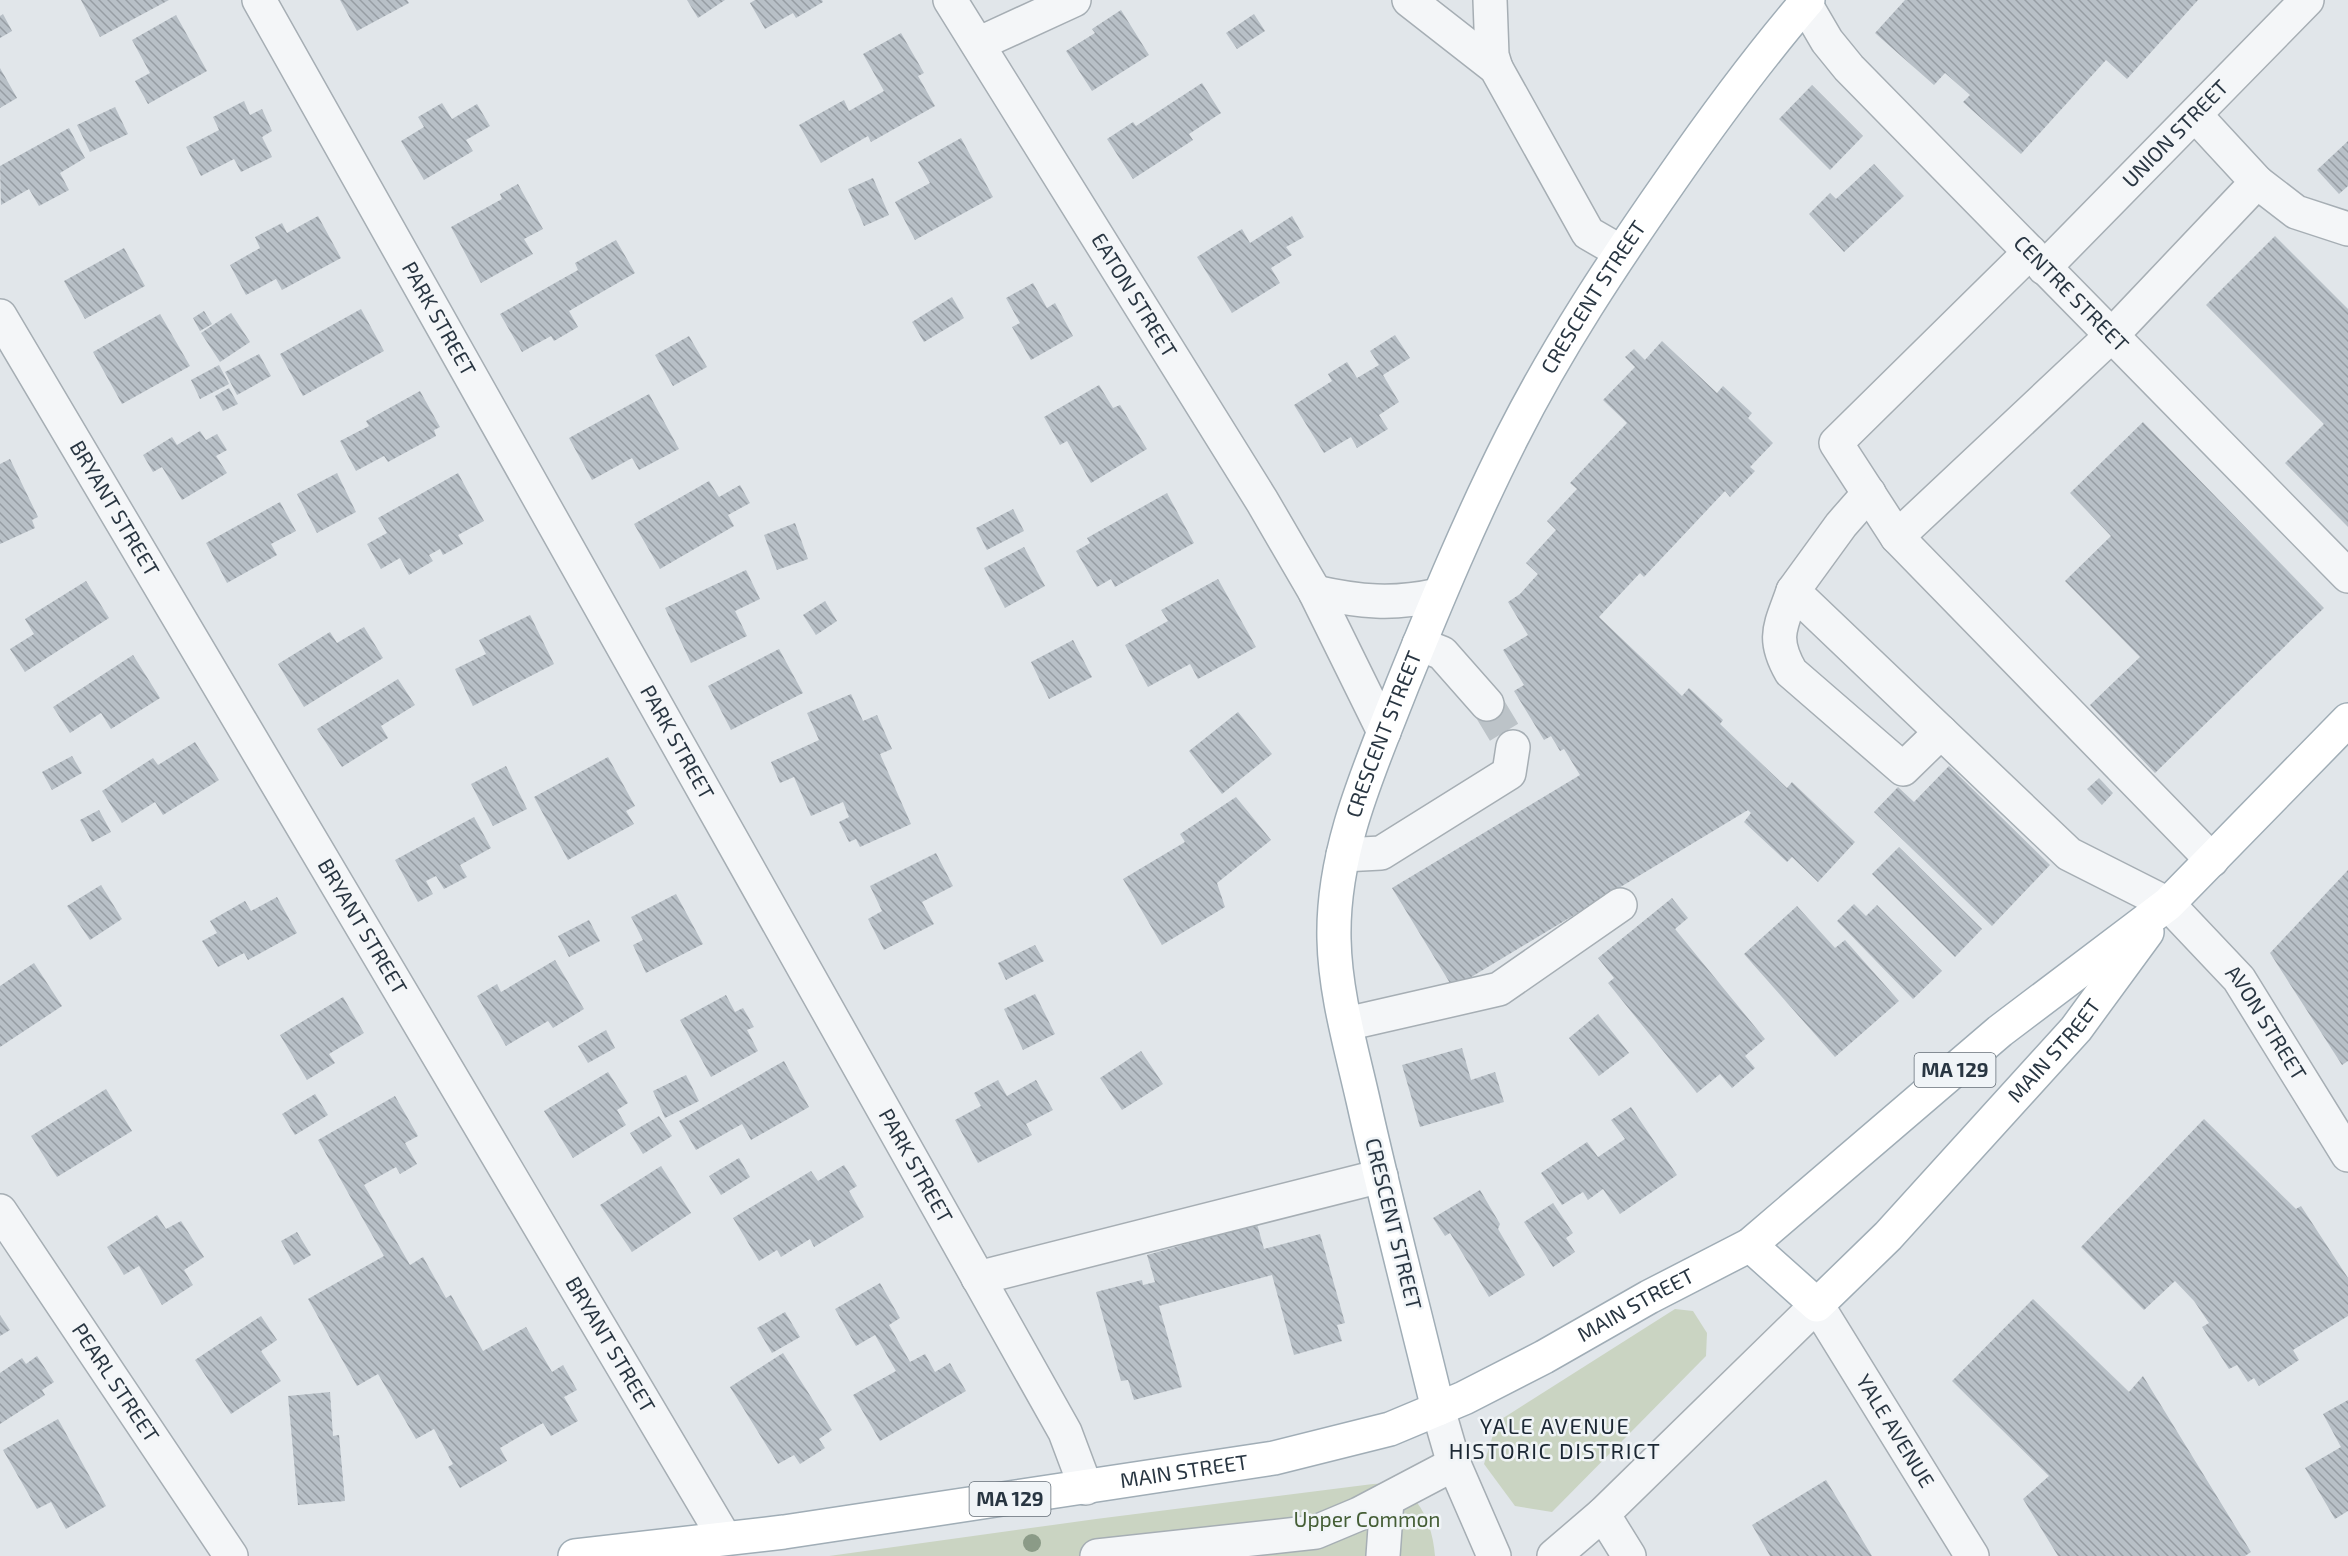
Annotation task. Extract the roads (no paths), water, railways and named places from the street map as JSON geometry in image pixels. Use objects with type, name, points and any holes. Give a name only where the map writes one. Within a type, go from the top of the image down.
[{"type":"main road","name":"CRESCENT STREET","points":[[1438,1410],[1380,1176],[1346,1024],[1336,965],[1334,938],[1336,891],[1354,812],[1438,596],[1512,437],[1572,329],[1621,252],[1718,114],[1805,1]]},
{"type":"main road","name":"MAIN STREET","points":[[575,1556],[724,1537],[784,1532],[1227,1466],[1331,1446],[1390,1429],[1438,1410],[1505,1378],[1649,1297],[1750,1245],[2000,1031],[2168,903],[2348,720]]},
{"type":"main road","name":"MAIN STREET","points":[[1817,1305],[1888,1236],[2076,1029],[2168,903]]},
{"type":"main road","points":[[1750,1245],[1817,1305]]},
{"type":"street","name":"PARK STREET","points":[[259,0],[1067,1437],[1086,1488]]},
{"type":"street","name":"EATON STREET","points":[[950,0],[1262,501],[1315,592],[1384,732]]},
{"type":"street","points":[[978,44],[1074,0]]},
{"type":"street","points":[[1409,0],[1496,68]]},
{"type":"street","points":[[1490,0],[1492,55],[1496,68],[1588,233],[1621,252]]},
{"type":"street","name":"UNION STREET","points":[[1869,493],[1836,443],[2196,116],[2307,0]]},
{"type":"street","name":"CENTRE STREET","points":[[1805,1],[1827,41],[1849,69],[2348,576]]},
{"type":"street","points":[[2196,116],[2257,182],[2296,212],[2348,229]]},
{"type":"street","points":[[1897,537],[2111,336],[2257,182]]},
{"type":"street","name":"BRYANT STREET","points":[[0,316],[724,1537]]},
{"type":"street","points":[[1941,732],[1903,769],[1791,672],[1780,654],[1779,631],[1793,591],[1841,525],[1869,493],[1897,537],[2212,860]]},
{"type":"street","points":[[1793,591],[2069,854],[2168,903]]},
{"type":"street","points":[[1315,592],[1377,603],[1408,602],[1438,596]]},
{"type":"street","points":[[1419,644],[1442,653],[1487,704]]},
{"type":"street","points":[[1343,855],[1381,853],[1509,773],[1513,747]]},
{"type":"street","name":"AVON STREET","points":[[2168,903],[2239,979],[2348,1155]]},
{"type":"street","points":[[1346,1024],[1499,989],[1620,905]]},
{"type":"street","points":[[978,1278],[1380,1176]]},
{"type":"street","name":"PEARL STREET","points":[[0,1211],[231,1556]]},
{"type":"street","points":[[1554,1556],[1603,1514],[1817,1305]]},
{"type":"street","name":"YALE AVENUE","points":[[1817,1305],[1972,1556]]},
{"type":"street","name":"CRESCENT STREET","points":[[1438,1410],[1454,1464],[1494,1556]]},
{"type":"street","points":[[1286,1556],[1316,1532],[1387,1500],[1454,1464]]},
{"type":"street","points":[[1383,1556],[1387,1500]]},
{"type":"street","points":[[1603,1514],[1629,1556]]},
{"type":"street","points":[[1097,1556],[1177,1551],[1316,1532]]},
{"type":"tunnel","points":[[1487,704],[1513,747]]},
{"type":"district","name":"YALE AVENUE HISTORIC DISTRICT","points":[[1555,1438]]},
{"type":"park label","name":"Upper Common","points":[[1367,1520]]}]
